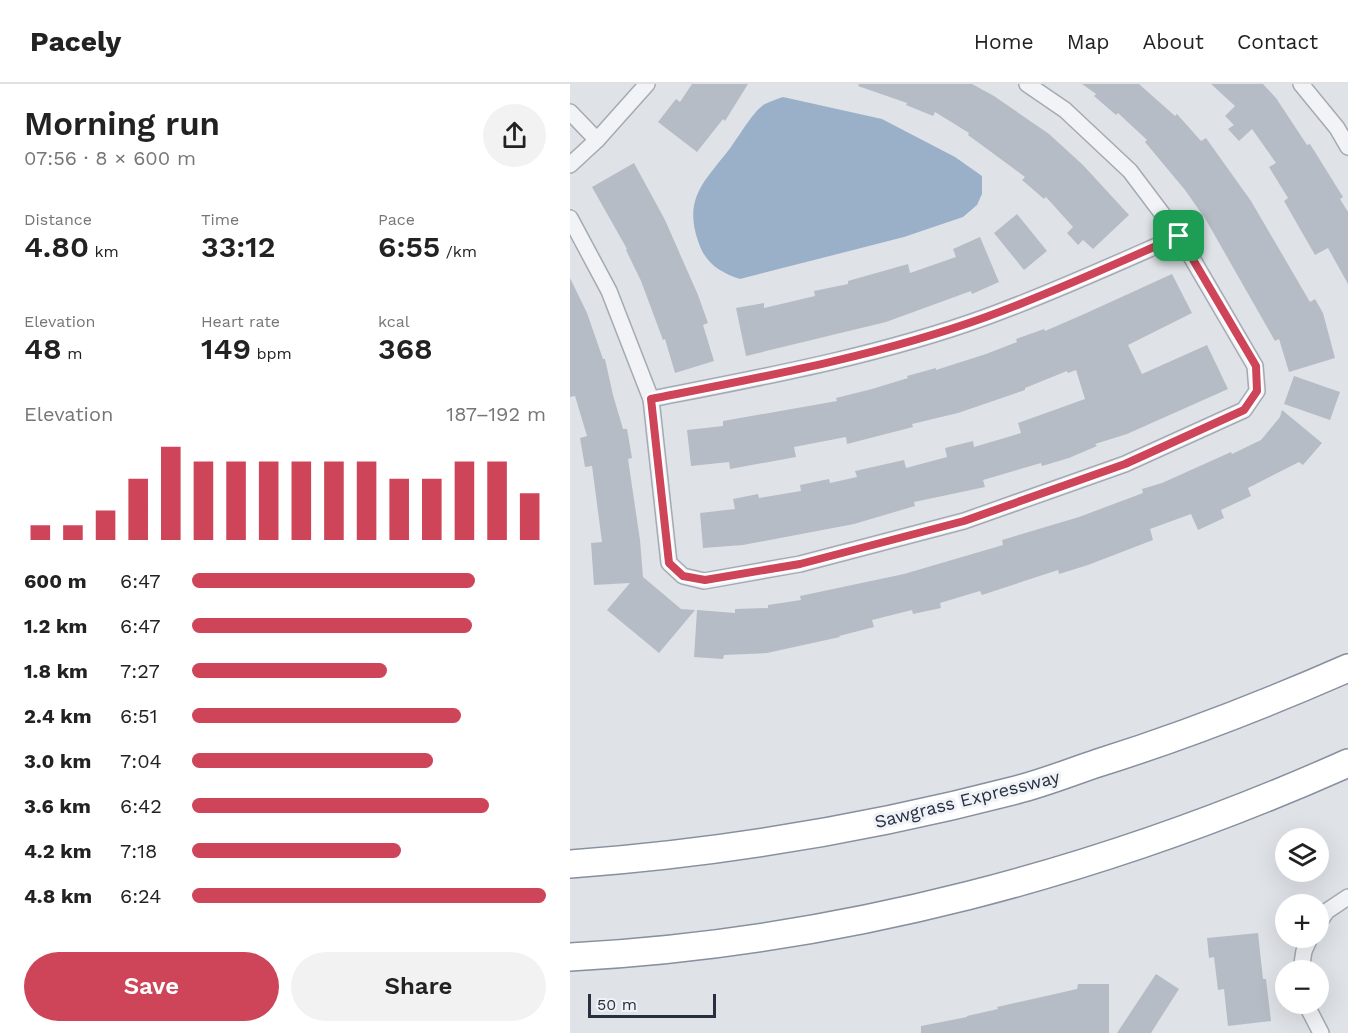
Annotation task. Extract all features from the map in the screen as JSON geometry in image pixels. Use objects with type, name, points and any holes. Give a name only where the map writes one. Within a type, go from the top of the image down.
[{"type":"highway","name":"Sawgrass Expressway","points":[[570,864],[640,859],[771,842],[902,818],[1019,789],[1151,746],[1260,707],[1348,668]]},
{"type":"highway","points":[[570,957],[690,946],[798,931],[956,898],[1047,875],[1166,836],[1221,817],[1348,763]]},
{"type":"street","points":[[571,161],[597,140],[647,84]]},
{"type":"street","points":[[570,219],[609,291],[651,399],[669,563],[683,576],[705,580],[800,564],[964,521],[1136,459],[1244,410],[1257,391],[1256,366],[1179,236],[1130,171],[1065,110],[1027,84]]},
{"type":"street","points":[[1301,84],[1343,124],[1348,147]]},
{"type":"street","points":[[570,112],[597,140]]},
{"type":"street","points":[[651,399],[870,352],[985,317],[1179,236]]},
{"type":"street","points":[[1329,910],[1348,897]]},
{"type":"street","points":[[1311,1014],[1321,1033]]},
{"type":"water","points":[[783,97],[882,119],[955,157],[982,176],[982,194],[977,205],[963,217],[904,237],[740,279],[726,273],[714,266],[701,249],[694,226],[695,201],[706,180],[757,111],[765,104]]},
{"type":"building","points":[[692,84],[748,84],[725,121],[723,119],[697,152],[658,122],[676,99],[680,102]]},
{"type":"building","points":[[859,84],[972,84],[994,96],[1049,134],[1083,165],[1129,215],[1093,249],[1083,240],[1078,245],[1067,233],[1073,227],[1046,197],[1044,199],[1022,180],[1025,177],[968,135],[969,133],[935,112],[933,116],[906,105],[907,103],[858,86]]},
{"type":"building","points":[[1082,84],[1139,84],[1175,116],[1177,114],[1201,141],[1206,138],[1251,201],[1310,302],[1315,299],[1323,313],[1335,358],[1289,372],[1279,339],[1275,341],[1206,220],[1185,190],[1145,142],[1147,140]]},
{"type":"building","points":[[1211,84],[1263,84],[1276,98],[1307,145],[1310,144],[1343,197],[1340,199],[1348,212],[1348,284],[1328,248],[1315,255],[1284,201],[1288,198],[1269,167],[1276,163],[1252,129],[1239,141],[1228,129],[1234,125],[1225,116],[1235,106]]},
{"type":"building","points":[[634,163],[665,220],[708,323],[703,325],[714,361],[675,373],[665,339],[663,340],[627,249],[592,187]]},
{"type":"building","points":[[1017,214],[1047,251],[1024,270],[994,233]]},
{"type":"building","points":[[980,237],[999,282],[972,294],[971,291],[886,322],[746,356],[736,308],[764,303],[764,308],[815,296],[814,291],[848,284],[848,281],[908,264],[910,273],[956,257],[953,249]]},
{"type":"building","points":[[1172,274],[1192,313],[1128,345],[1142,374],[1207,345],[1228,389],[1127,434],[1095,444],[1097,446],[1069,458],[1042,466],[1041,463],[983,480],[985,487],[914,502],[915,506],[854,524],[743,545],[703,548],[700,513],[735,509],[733,499],[758,494],[759,498],[801,491],[800,485],[829,479],[830,483],[857,477],[855,471],[904,460],[906,468],[947,457],[945,448],[973,441],[974,447],[1021,433],[1018,423],[1085,399],[1076,370],[1068,373],[1067,371],[1025,388],[1025,390],[958,413],[912,424],[913,427],[847,444],[846,437],[794,447],[796,457],[730,469],[729,462],[691,466],[687,430],[723,426],[723,421],[837,401],[836,398],[986,354],[1017,342],[1016,339],[1044,329],[1045,331]]},
{"type":"building","points":[[570,278],[587,313],[603,359],[605,359],[623,429],[627,429],[632,458],[628,459],[643,577],[681,609],[695,610],[659,653],[607,610],[630,583],[594,585],[591,543],[602,542],[592,466],[585,467],[580,438],[587,436],[575,396],[570,397]]},
{"type":"building","points":[[1294,376],[1340,392],[1330,420],[1284,404]]},
{"type":"building","points":[[1282,410],[1322,443],[1303,465],[1299,462],[1248,488],[1251,496],[1221,510],[1224,518],[1198,530],[1191,514],[1150,529],[1153,540],[1088,565],[1059,574],[1058,570],[982,595],[980,591],[940,603],[941,608],[913,614],[912,610],[872,620],[874,627],[767,653],[724,655],[723,659],[694,657],[697,610],[735,613],[735,609],[768,608],[768,605],[801,600],[800,596],[904,574],[1003,545],[1002,540],[1079,517],[1143,493],[1142,489],[1162,483],[1261,440],[1280,417]]},
{"type":"building","points":[[1258,933],[1271,1021],[1228,1026],[1224,989],[1218,990],[1214,957],[1209,958],[1207,938]]},
{"type":"building","points":[[1156,974],[1179,989],[1151,1033],[1117,1033]]},
{"type":"building","points":[[1078,984],[1109,984],[1109,1033],[921,1033],[921,1026],[967,1017],[998,1009],[997,1007],[1077,989]]},
{"type":"route","points":[[1179,236],[1256,366],[1257,391],[1244,410],[1125,464],[964,521],[800,564],[705,580],[683,576],[669,563],[651,399],[870,352],[985,317],[1082,279],[1179,236]]}]
